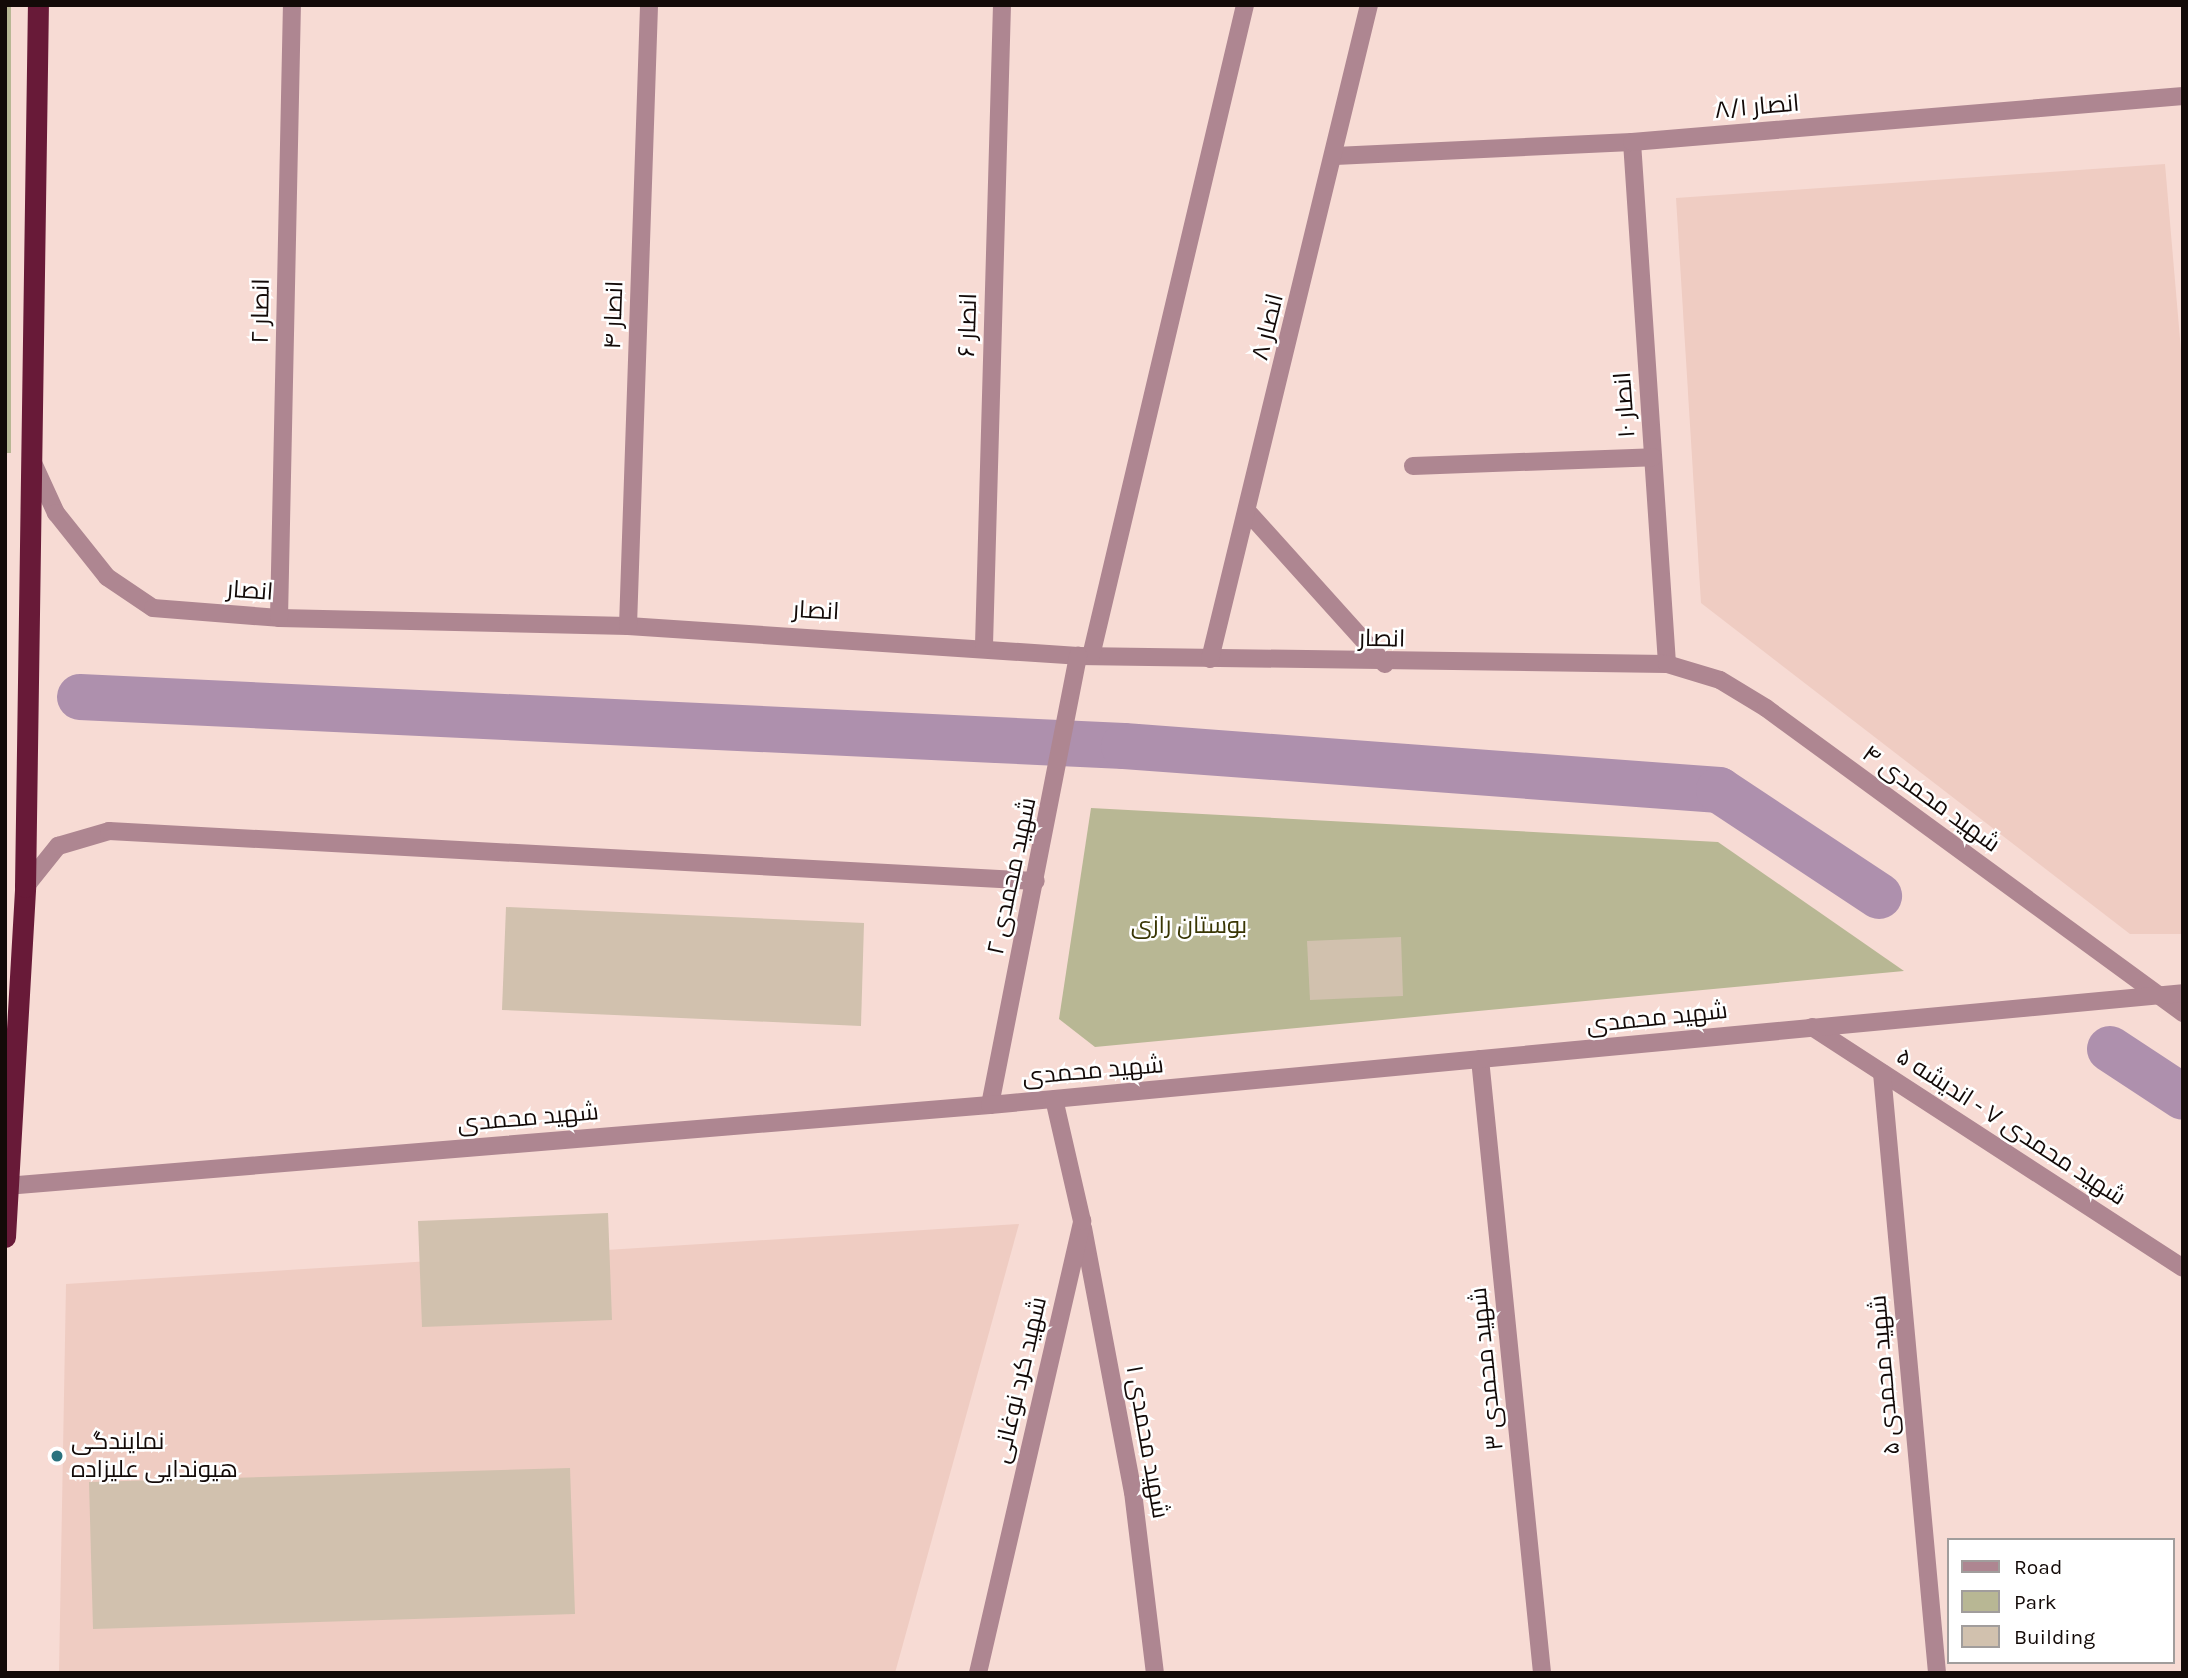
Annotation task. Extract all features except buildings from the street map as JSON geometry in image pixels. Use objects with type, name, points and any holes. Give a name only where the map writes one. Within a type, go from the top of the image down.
[{"type":"highway","points":[[5,1237],[24,887],[34,466],[38,5]]},
{"type":"street","name":"انصار ۲","points":[[279,618],[292,5]]},
{"type":"street","name":"انصار ۴","points":[[628,625],[649,5]]},
{"type":"street","name":"انصار ۶","points":[[984,645],[1002,5]]},
{"type":"street","points":[[1084,656],[1245,5]]},
{"type":"street","name":"انصار ۸","points":[[1210,659],[1335,156],[1369,5]]},
{"type":"street","name":"انصار ۸/۱","points":[[1335,156],[1632,142],[2183,96]]},
{"type":"street","name":"انصار ۱۰","points":[[1632,142],[1667,664]]},
{"type":"street","points":[[1413,466],[1653,457]]},
{"type":"street","name":"انصار","points":[[34,466],[55,513],[107,577],[153,608],[279,618],[628,625],[984,645],[1084,656],[1385,664],[1667,664]]},
{"type":"street","points":[[1247,512],[1385,664]]},
{"type":"street","name":"شهید محمدی ۲","points":[[990,1105],[1055,790],[1069,708],[1084,656]]},
{"type":"street","name":"شهید محمدی ۴","points":[[1667,664],[1720,680],[1766,708],[2183,1013]]},
{"type":"street","points":[[24,887],[58,846],[110,831],[1036,881]]},
{"type":"street","name":"شهید محمدی","points":[[6,1186],[990,1105],[2183,993]]},
{"type":"street","name":"شهید محمدی ۷ - اندیشه ۵","points":[[1812,1027],[2183,1269]]},
{"type":"street","name":"شهید محمدی ۳","points":[[1480,1059],[1542,1673]]},
{"type":"street","name":"شهید محمدی ۵","points":[[1882,1073],[1937,1673]]},
{"type":"street","name":"شهید کرد نوغانی","points":[[978,1673],[1082,1221],[1054,1099]]},
{"type":"street","name":"شهید محمدی ۱","points":[[1082,1221],[1133,1492],[1155,1673]]},
{"type":"shaded area","points":[[2165,164],[2183,374],[2183,934],[2130,934],[1701,603],[1676,198]]},
{"type":"shaded area","points":[[1019,1224],[895,1673],[59,1673],[66,1284]]},
{"type":"green space","points":[[5,5],[11,5],[11,453],[5,453]]},
{"type":"green space","name":"بوستان رازی","points":[[1091,808],[1718,842],[1904,971],[1095,1047],[1059,1019]]},
{"type":"waterway","points":[[80,697],[1124,746],[1719,790],[1879,896]]},
{"type":"waterway","points":[[2110,1049],[2183,1097]]},
{"type":"place","name":"نمایندگی هیوندایی علیزاده","points":[[57,1456]]}]
